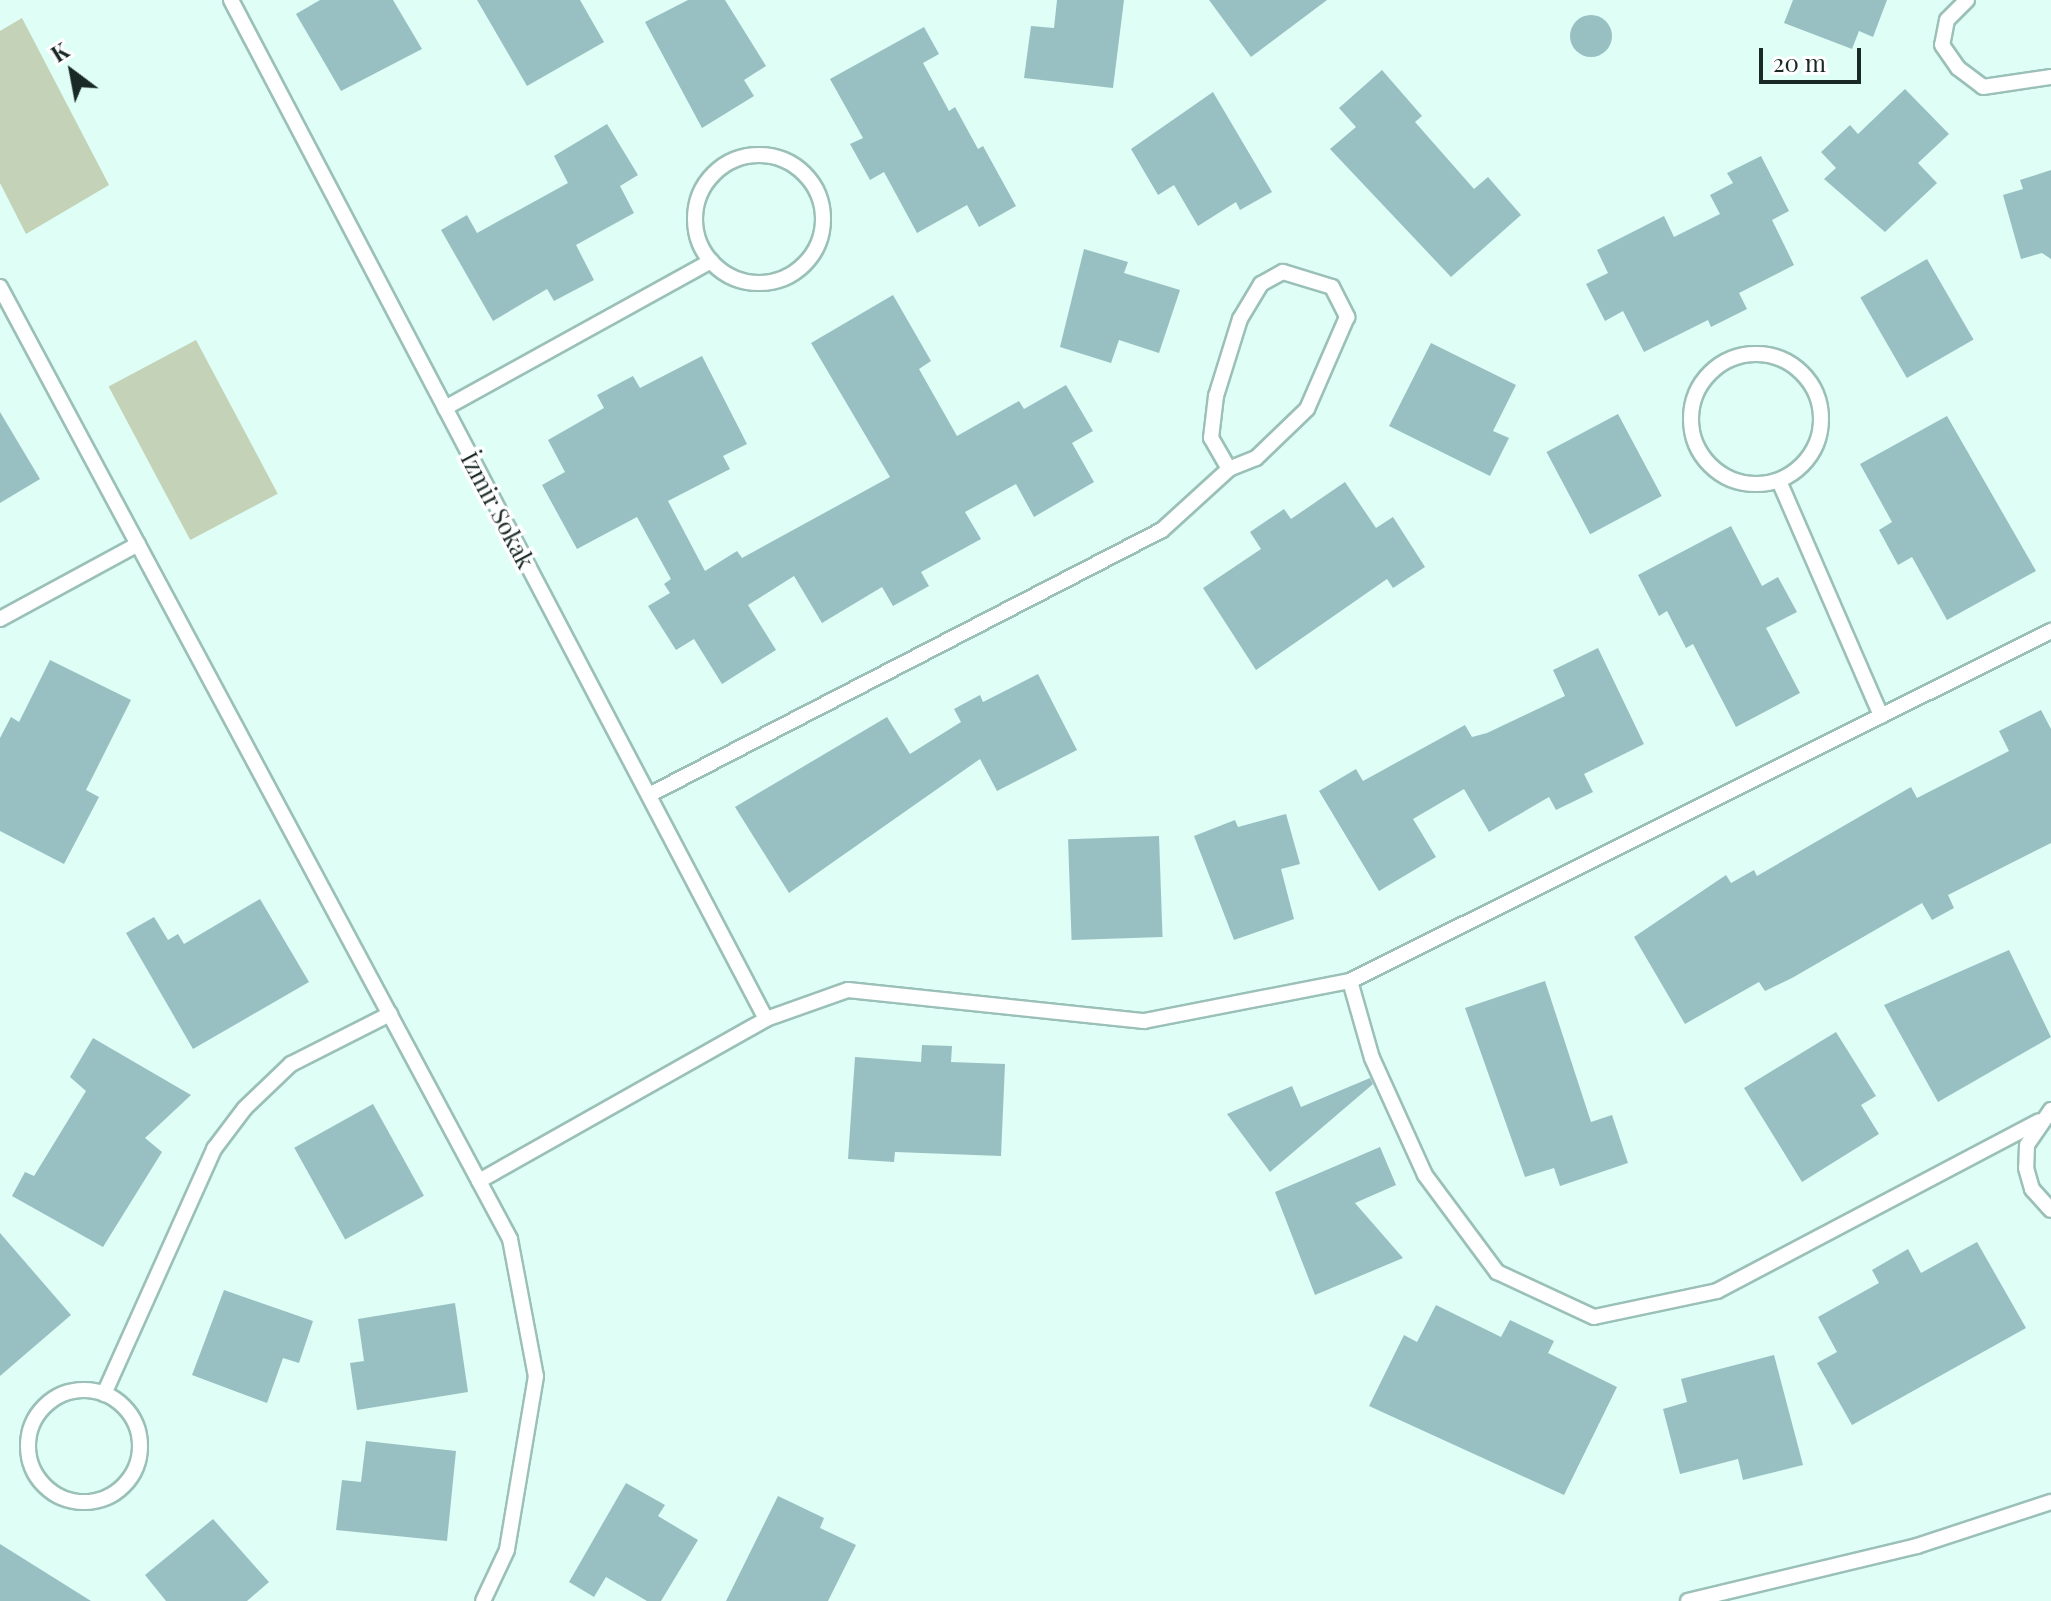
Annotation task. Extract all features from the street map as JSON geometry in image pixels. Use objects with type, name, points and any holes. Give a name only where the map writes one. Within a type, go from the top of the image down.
[{"type":"lane","name":"İzmir Sokak","points":[[231,0],[766,1019]]},
{"type":"lane","points":[[1967,0],[1947,20],[1942,45],[1958,68],[1983,87],[2051,77]]},
{"type":"lane","points":[[746,156],[775,156],[811,181],[823,223],[818,245],[802,266],[762,282],[740,280],[711,261],[695,220],[709,178],[726,164],[746,156]]},
{"type":"lane","points":[[445,408],[711,261]]},
{"type":"lane","points":[[649,795],[1162,530],[1229,469],[1256,458],[1307,409],[1347,317],[1332,287],[1283,272],[1261,284],[1240,319],[1216,396],[1211,438],[1229,469]]},
{"type":"lane","points":[[0,287],[510,1239],[536,1376],[507,1550],[483,1601]]},
{"type":"lane","points":[[1763,354],[1785,360],[1804,373],[1821,407],[1814,451],[1779,481],[1743,484],[1721,476],[1704,461],[1691,432],[1698,387],[1733,358],[1763,354]]},
{"type":"lane","points":[[1779,481],[1881,716]]},
{"type":"lane","points":[[0,619],[138,544]]},
{"type":"lane","points":[[479,1181],[766,1019],[848,990],[1144,1021],[1350,981],[2051,631]]},
{"type":"lane","points":[[1350,981],[1372,1058],[1425,1175],[1497,1272],[1594,1317],[1717,1291],[2039,1121],[2051,1110]]},
{"type":"lane","points":[[104,1394],[214,1149],[245,1108],[291,1064],[390,1014]]},
{"type":"lane","points":[[2039,1121],[2026,1168],[2032,1189],[2051,1210]]},
{"type":"lane","points":[[85,1390],[104,1394],[121,1404],[139,1432],[134,1471],[123,1487],[89,1502],[54,1494],[30,1464],[32,1425],[58,1396],[85,1390]]},
{"type":"lane","points":[[1688,1601],[1917,1546],[2051,1502]]},
{"type":"green space","points":[[22,18],[109,185],[26,234],[0,183],[0,31]]},
{"type":"green space","points":[[196,340],[278,494],[190,540],[109,386]]},
{"type":"building","points":[[320,0],[393,0],[422,49],[341,91],[296,14]]},
{"type":"building","points":[[477,0],[580,0],[604,42],[527,86]]},
{"type":"building","points":[[688,0],[725,0],[766,66],[744,80],[754,96],[702,128],[645,22]]},
{"type":"building","points":[[1057,0],[1124,0],[1113,88],[1024,78],[1031,26],[1054,28]]},
{"type":"building","points":[[1209,0],[1327,0],[1251,57]]},
{"type":"building","points":[[1793,0],[1887,0],[1873,37],[1859,31],[1852,49],[1784,23]]},
{"type":"building","points":[[1591,15],[1606,21],[1612,36],[1606,51],[1591,57],[1576,51],[1570,36],[1576,21]]},
{"type":"building","points":[[924,27],[939,54],[923,63],[949,111],[955,107],[978,149],[983,146],[1016,206],[979,227],[967,205],[917,233],[884,172],[870,180],[850,144],[863,138],[830,79]]},
{"type":"building","points":[[1382,70],[1422,116],[1415,122],[1474,189],[1488,177],[1521,215],[1451,277],[1330,149],[1356,127],[1339,108]]},
{"type":"building","points":[[1905,89],[1949,134],[1918,163],[1937,183],[1885,232],[1824,179],[1836,168],[1821,152],[1850,125],[1858,134]]},
{"type":"building","points":[[1213,92],[1272,192],[1240,210],[1236,202],[1198,226],[1174,185],[1158,195],[1131,149]]},
{"type":"building","points":[[607,124],[638,175],[620,186],[634,213],[576,245],[594,280],[554,301],[547,289],[493,321],[441,230],[467,215],[477,233],[568,183],[554,156]]},
{"type":"building","points":[[1761,156],[1789,211],[1772,220],[1794,265],[1739,293],[1747,309],[1711,327],[1708,320],[1644,352],[1623,311],[1605,321],[1586,284],[1608,273],[1597,250],[1664,216],[1674,237],[1720,214],[1710,195],[1733,183],[1727,173]]},
{"type":"building","points":[[2051,170],[2051,259],[2042,253],[2021,259],[2003,195],[2023,189],[2020,180]]},
{"type":"building","points":[[1084,249],[1128,262],[1124,273],[1180,290],[1159,353],[1119,340],[1111,363],[1060,347]]},
{"type":"building","points":[[1927,259],[1974,340],[1907,378],[1860,298]]},
{"type":"building","points":[[893,295],[931,361],[919,369],[957,436],[1019,401],[1024,409],[1066,385],[1093,431],[1072,443],[1094,482],[1034,517],[1016,484],[965,512],[981,539],[921,572],[929,586],[893,606],[882,587],[822,623],[794,576],[748,605],[776,650],[722,684],[694,639],[676,650],[648,606],[670,593],[664,584],[671,579],[637,517],[577,549],[542,485],[565,472],[548,440],[604,408],[597,395],[633,376],[640,388],[702,356],[747,444],[723,456],[730,469],[668,501],[705,571],[737,551],[742,558],[890,477],[811,343]]},
{"type":"building","points":[[1431,343],[1516,385],[1493,431],[1509,438],[1490,476],[1389,426]]},
{"type":"building","points":[[0,412],[40,479],[0,503]]},
{"type":"building","points":[[1618,414],[1662,496],[1590,534],[1546,452]]},
{"type":"building","points":[[1947,416],[2036,571],[1947,620],[1912,557],[1898,565],[1879,530],[1892,522],[1860,464]]},
{"type":"building","points":[[1345,482],[1376,528],[1393,517],[1425,567],[1393,588],[1387,579],[1256,670],[1203,588],[1261,549],[1250,532],[1284,509],[1291,519]]},
{"type":"building","points":[[1731,526],[1762,586],[1778,577],[1797,612],[1766,628],[1800,693],[1736,727],[1693,644],[1686,648],[1667,611],[1659,616],[1638,575]]},
{"type":"building","points":[[1598,648],[1644,744],[1584,774],[1593,792],[1556,810],[1549,797],[1489,832],[1464,789],[1413,819],[1436,857],[1379,891],[1319,791],[1356,769],[1363,781],[1465,725],[1472,737],[1487,733],[1565,696],[1553,670]]},
{"type":"building","points":[[50,660],[131,700],[86,790],[99,797],[64,864],[0,831],[0,738],[11,717],[19,722]]},
{"type":"building","points":[[1038,674],[1077,750],[997,791],[980,759],[789,893],[735,807],[887,717],[910,754],[961,722],[954,709],[980,695],[983,702]]},
{"type":"building","points":[[2041,710],[2051,729],[2051,843],[1948,895],[1954,908],[1932,920],[1922,903],[1792,978],[1765,991],[1759,982],[1685,1024],[1634,937],[1726,875],[1731,883],[1754,870],[1757,876],[1911,787],[1917,798],[2009,751],[1999,731]]},
{"type":"building","points":[[1286,814],[1300,864],[1281,869],[1294,919],[1234,940],[1194,836],[1235,820],[1238,827]]},
{"type":"building","points":[[1159,836],[1163,937],[1072,940],[1068,839]]},
{"type":"building","points":[[260,899],[309,982],[193,1049],[126,933],[154,917],[168,940],[178,934],[184,944]]},
{"type":"building","points":[[2009,950],[2051,1037],[1938,1102],[1884,1005]]},
{"type":"building","points":[[1545,981],[1591,1122],[1612,1115],[1628,1163],[1560,1186],[1554,1168],[1525,1177],[1465,1008]]},
{"type":"building","points":[[1836,1032],[1876,1096],[1861,1105],[1879,1134],[1802,1182],[1744,1088]]},
{"type":"building","points":[[93,1038],[191,1095],[145,1138],[162,1152],[103,1247],[12,1196],[25,1172],[34,1176],[86,1091],[70,1077]]},
{"type":"building","points":[[922,1045],[952,1046],[951,1062],[1005,1064],[1001,1156],[895,1152],[894,1162],[848,1159],[855,1057],[921,1062]]},
{"type":"building","points":[[1370,1078],[1373,1084],[1270,1172],[1227,1114],[1292,1086],[1301,1107]]},
{"type":"building","points":[[373,1104],[424,1196],[345,1239],[294,1148]]},
{"type":"building","points":[[1380,1147],[1396,1185],[1355,1203],[1403,1258],[1315,1295],[1275,1192]]},
{"type":"building","points":[[0,1233],[71,1315],[0,1376]]},
{"type":"building","points":[[1977,1242],[2026,1328],[1852,1425],[1817,1363],[1837,1352],[1818,1317],[1879,1283],[1872,1270],[1908,1249],[1921,1273]]},
{"type":"building","points":[[224,1290],[313,1321],[299,1363],[283,1358],[267,1403],[192,1375]]},
{"type":"building","points":[[455,1303],[468,1392],[357,1410],[350,1363],[364,1361],[358,1319]]},
{"type":"building","points":[[1436,1305],[1501,1337],[1510,1320],[1554,1341],[1548,1353],[1617,1387],[1564,1495],[1369,1406],[1404,1335],[1417,1342]]},
{"type":"building","points":[[1774,1355],[1803,1465],[1743,1480],[1738,1459],[1680,1474],[1663,1409],[1687,1402],[1681,1379]]},
{"type":"building","points":[[366,1441],[456,1451],[447,1541],[336,1530],[342,1480],[361,1482]]},
{"type":"building","points":[[626,1483],[665,1505],[658,1516],[698,1540],[661,1601],[647,1601],[606,1577],[594,1597],[569,1582]]},
{"type":"building","points":[[778,1496],[824,1518],[820,1528],[856,1545],[828,1601],[726,1601]]},
{"type":"building","points":[[213,1519],[269,1582],[247,1601],[166,1601],[145,1575]]},
{"type":"building","points":[[0,1544],[91,1601],[0,1601]]}]
